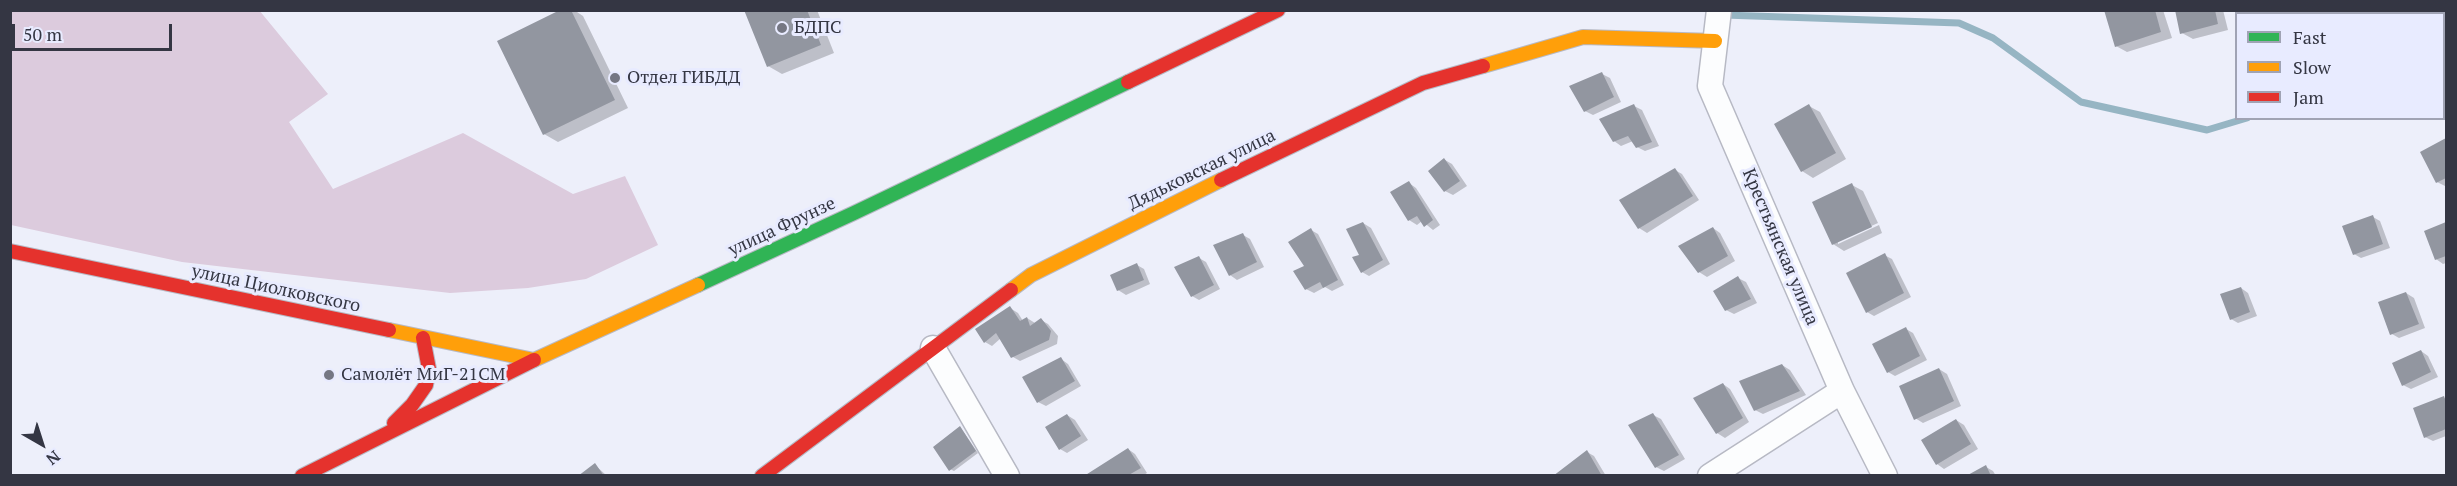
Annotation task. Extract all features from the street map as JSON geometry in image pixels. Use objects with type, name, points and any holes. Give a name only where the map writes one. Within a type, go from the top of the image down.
[{"type":"main road","name":"улица Фрунзе","points":[[302,476],[534,360],[865,208],[1278,10]]},
{"type":"main road","name":"Дядьковская улица","points":[[762,476],[1031,275],[1249,166],[1423,83],[1583,37],[1715,41]]},
{"type":"main road","name":"улица Циолковского","points":[[10,251],[534,360]]},
{"type":"main road","points":[[378,438],[412,405],[426,385],[429,369],[423,338]]},
{"type":"street","name":"Крестьянская улица","points":[[1719,10],[1710,86],[1842,391],[1885,476]]},
{"type":"street","points":[[933,348],[1006,476]]},
{"type":"street","points":[[1710,476],[1842,391]]},
{"type":"shaded area","points":[[259,10],[328,94],[289,122],[333,189],[463,133],[573,194],[625,176],[658,245],[586,279],[528,288],[450,293],[182,262],[11,225],[11,11]]},
{"type":"building","points":[[560,10],[571,10],[615,100],[543,135],[497,41]]},
{"type":"building","name":"БДПС","points":[[744,10],[807,10],[821,45],[767,67]]},
{"type":"building","points":[[2104,10],[2155,10],[2161,32],[2115,47]]},
{"type":"building","points":[[2175,10],[2215,10],[2218,24],[2180,34]]},
{"type":"building","points":[[1602,72],[1614,97],[1584,112],[1569,86]]},
{"type":"building","points":[[1634,104],[1652,142],[1636,148],[1628,136],[1613,142],[1599,119]]},
{"type":"building","points":[[1809,104],[1836,153],[1801,172],[1774,124]]},
{"type":"building","points":[[2446,138],[2446,178],[2436,183],[2420,152]]},
{"type":"building","points":[[1444,158],[1460,181],[1444,192],[1428,171]]},
{"type":"building","points":[[1675,168],[1693,196],[1638,229],[1619,200]]},
{"type":"building","points":[[1409,181],[1433,220],[1424,227],[1417,216],[1408,221],[1390,192]]},
{"type":"building","points":[[1852,183],[1872,227],[1832,245],[1812,202]]},
{"type":"building","points":[[2373,215],[2383,244],[2353,255],[2342,226]]},
{"type":"building","points":[[1363,222],[1383,260],[1361,273],[1352,257],[1359,255],[1346,229]]},
{"type":"building","points":[[2446,222],[2446,256],[2435,260],[2424,231]]},
{"type":"building","points":[[1713,227],[1728,256],[1698,273],[1678,246]]},
{"type":"building","points":[[1311,228],[1338,280],[1323,288],[1320,282],[1305,290],[1293,271],[1304,266],[1288,242]]},
{"type":"building","points":[[1243,233],[1257,262],[1229,276],[1213,245]]},
{"type":"building","points":[[1885,253],[1904,293],[1866,313],[1846,273]]},
{"type":"building","points":[[1199,256],[1214,285],[1191,297],[1174,267]]},
{"type":"building","points":[[1137,263],[1144,280],[1117,291],[1110,275]]},
{"type":"building","points":[[1738,276],[1751,299],[1725,311],[1713,291]]},
{"type":"building","points":[[2241,287],[2250,312],[2230,320],[2220,294]]},
{"type":"building","points":[[2406,292],[2419,324],[2390,335],[2378,302]]},
{"type":"building","points":[[1010,306],[1020,321],[1027,317],[1030,326],[1041,318],[1051,331],[1049,340],[1011,358],[996,333],[984,343],[975,329]]},
{"type":"building","points":[[1906,327],[1920,356],[1887,373],[1872,344]]},
{"type":"building","points":[[2421,350],[2431,372],[2402,386],[2392,363]]},
{"type":"building","points":[[1061,357],[1075,381],[1037,403],[1022,377]]},
{"type":"building","points":[[1782,364],[1800,391],[1754,411],[1739,381]]},
{"type":"building","points":[[1939,368],[1954,401],[1914,420],[1899,386]]},
{"type":"building","points":[[1723,383],[1743,418],[1716,434],[1693,398]]},
{"type":"building","points":[[2444,396],[2446,429],[2424,438],[2413,408]]},
{"type":"building","points":[[1653,413],[1679,455],[1655,468],[1628,425]]},
{"type":"building","points":[[1067,414],[1081,436],[1059,450],[1045,427]]},
{"type":"building","points":[[1956,419],[1971,444],[1936,465],[1921,440]]},
{"type":"building","points":[[960,426],[976,451],[949,471],[933,447]]},
{"type":"building","points":[[1128,448],[1141,468],[1127,476],[1084,476]]},
{"type":"building","points":[[1587,450],[1602,476],[1553,476]]},
{"type":"building","points":[[595,463],[604,476],[578,476]]},
{"type":"building","points":[[1986,465],[1991,476],[1966,476]]},
{"type":"waterway","points":[[1724,15],[1959,23],[1993,38],[2081,102],[2207,130],[2240,120]]},
{"type":"traffic: fast","points":[[698,285],[1128,82]]},
{"type":"traffic: slow","points":[[1483,66],[1583,37],[1715,41]]},
{"type":"traffic: slow","points":[[1011,290],[1031,275],[1221,180]]},
{"type":"traffic: slow","points":[[389,330],[534,360],[698,285]]},
{"type":"traffic: jam","points":[[1128,82],[1278,10]]},
{"type":"traffic: jam","points":[[1221,180],[1423,83],[1483,66]]},
{"type":"traffic: jam","points":[[10,251],[389,330]]},
{"type":"traffic: jam","points":[[762,476],[1011,290]]},
{"type":"traffic: jam","points":[[394,423],[412,405],[426,385],[429,369],[423,338]]},
{"type":"traffic: jam","points":[[302,476],[534,360]]},
{"type":"place","name":"БДПС","points":[[782,28]]},
{"type":"place","name":"Отдел ГИБДД","points":[[615,78]]},
{"type":"place","name":"Самолёт МиГ-21СМ","points":[[329,375]]}]
